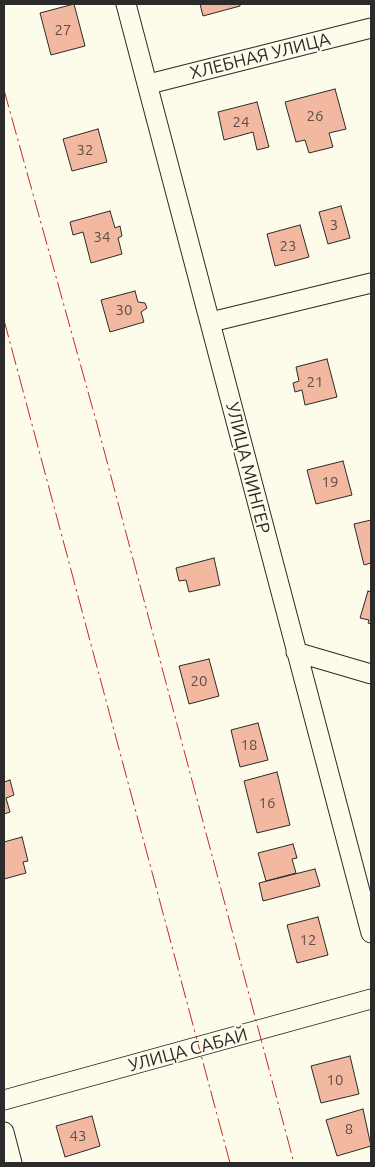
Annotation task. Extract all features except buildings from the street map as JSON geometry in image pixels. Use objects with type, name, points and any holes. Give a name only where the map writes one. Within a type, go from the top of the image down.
[{"type":"street","name":"УЛИЦА МИНГЕР","points":[[126,4],[149,84],[371,933]]},
{"type":"street","name":"ХЛЕБНАЯ УЛИЦА","points":[[149,84],[371,28]]},
{"type":"street","points":[[211,322],[371,283]]},
{"type":"street","points":[[296,652],[371,674]]},
{"type":"street","name":"УЛИЦА САБАЙ","points":[[4,1100],[371,999]]},
{"type":"street","points":[[4,1132],[12,1163]]},
{"type":"power","points":[[4,90],[97,424],[294,1163]]},
{"type":"power","points":[[4,320],[230,1163]]}]
